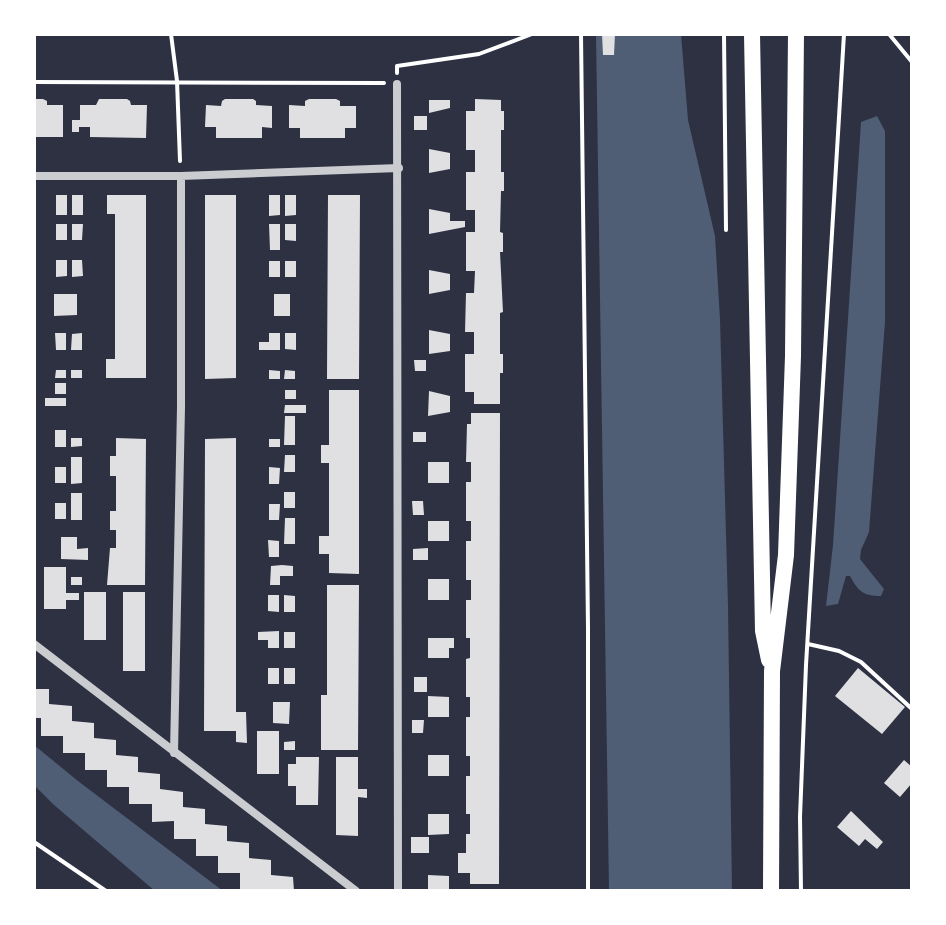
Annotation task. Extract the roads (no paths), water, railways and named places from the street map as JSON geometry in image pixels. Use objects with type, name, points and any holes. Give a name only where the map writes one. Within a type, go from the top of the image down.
[{"type":"main road","points":[[752,34],[763,631],[772,671]]},
{"type":"main road","points":[[771,891],[772,671],[786,555],[793,342],[796,34]]},
{"type":"street","points":[[397,84],[398,891]]},
{"type":"street","points":[[34,176],[181,176],[399,168]]},
{"type":"street","points":[[174,753],[181,407],[181,176]]},
{"type":"street","points":[[34,644],[356,891]]},
{"type":"water","points":[[596,34],[681,34],[688,120],[715,236],[728,606],[732,891],[609,891]]},
{"type":"water","points":[[877,116],[885,131],[885,322],[869,532],[860,559],[884,589],[881,596],[865,594],[850,576],[846,576],[838,604],[826,606],[833,545],[861,122]]},
{"type":"water","points":[[34,745],[223,891],[155,891],[34,785]]}]
